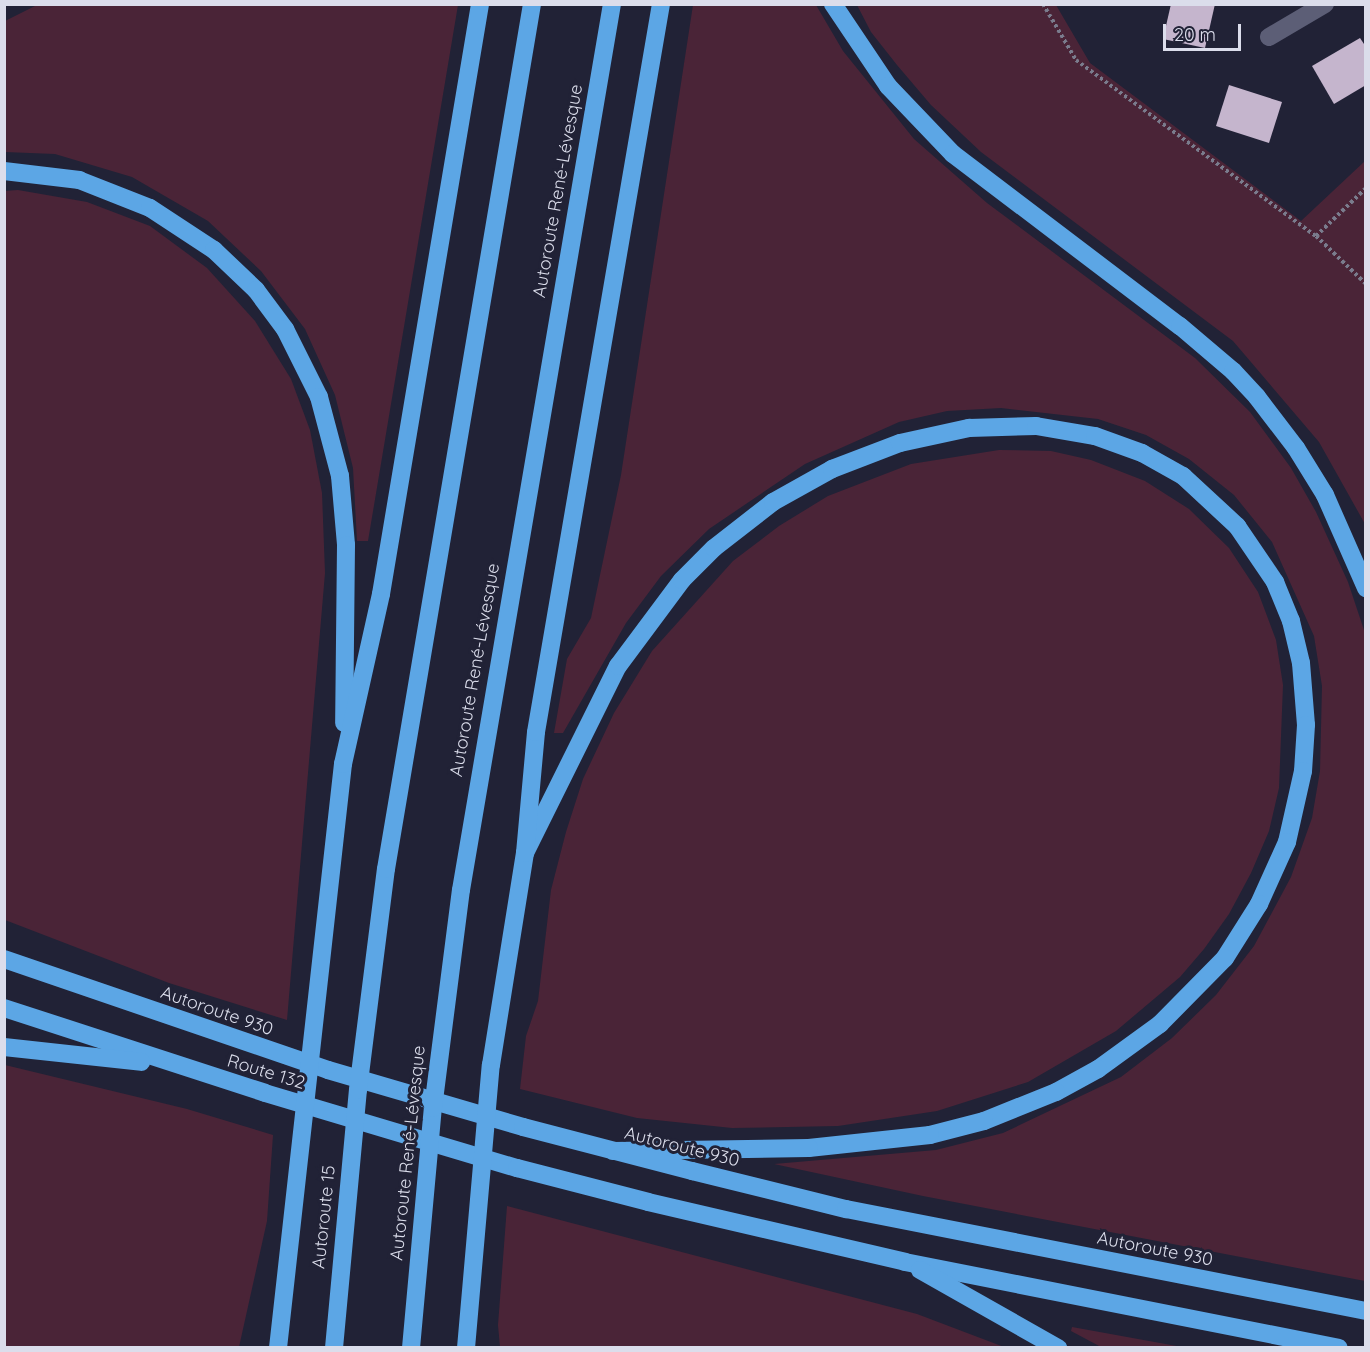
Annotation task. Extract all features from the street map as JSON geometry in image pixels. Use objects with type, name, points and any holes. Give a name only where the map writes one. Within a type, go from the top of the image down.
[{"type":"highway","points":[[343,764],[381,594],[480,4]]},
{"type":"highway","name":"Autoroute 15","points":[[334,1347],[358,1090],[400,777],[532,4]]},
{"type":"highway","name":"Autoroute René-Lévesque","points":[[411,1347],[433,1108],[461,890],[612,4]]},
{"type":"highway","points":[[466,1347],[491,1065],[525,853],[536,732],[662,4]]},
{"type":"highway","points":[[833,4],[883,80],[953,154],[1180,326],[1249,388],[1277,421],[1313,475],[1365,588]]},
{"type":"highway","points":[[4,171],[79,180],[128,197],[170,219],[236,269],[270,307],[296,348],[328,424],[344,506],[347,587],[343,764],[279,1319],[279,1347]]},
{"type":"highway","points":[[525,853],[618,666],[682,580],[714,548],[773,502],[832,469],[900,442],[969,428],[1036,426],[1095,436],[1142,453],[1183,476],[1237,526],[1275,582],[1291,621],[1301,663],[1306,725],[1303,771],[1287,842],[1259,904],[1225,958],[1160,1024],[1098,1069],[1056,1092],[984,1121],[939,1133],[868,1144],[809,1148],[613,1151]]},
{"type":"highway","name":"Autoroute 930","points":[[4,959],[269,1051],[523,1127],[613,1151],[846,1209],[1365,1311]]},
{"type":"highway","name":"Route 132","points":[[4,1008],[175,1066],[517,1168],[905,1262]]},
{"type":"highway","points":[[4,1047],[175,1066]]},
{"type":"highway","points":[[905,1262],[1058,1347]]},
{"type":"highway","points":[[905,1262],[1339,1347]]},
{"type":"highway","points":[[270,1347],[279,1319]]},
{"type":"street","points":[[1269,36],[1325,4]]},
{"type":"path","points":[[1043,4],[1076,60],[1316,236],[1365,284]]},
{"type":"path","points":[[1316,236],[1365,188]]},
{"type":"shaded area","points":[[37,5],[458,5],[368,541],[357,541],[353,468],[335,395],[305,329],[261,271],[208,221],[132,177],[55,154],[5,152],[5,21]]},
{"type":"shaded area","points":[[693,5],[816,5],[843,51],[914,139],[987,203],[1195,358],[1250,412],[1291,468],[1316,512],[1348,582],[1365,633],[1365,1281],[923,1196],[774,1164],[936,1150],[1003,1133],[1121,1077],[1172,1038],[1216,995],[1254,946],[1291,877],[1312,818],[1320,771],[1322,686],[1314,636],[1272,542],[1234,495],[1189,459],[1146,435],[1098,419],[1001,408],[947,411],[899,422],[805,464],[709,529],[661,576],[626,623],[563,733],[554,733],[567,659],[591,618],[621,475]]},
{"type":"shaded area","points":[[857,5],[1056,5],[1090,63],[1301,221],[1365,161],[1365,524],[1319,442],[1233,341],[981,152],[931,105],[897,65],[871,32]]},
{"type":"shaded area","points":[[18,190],[87,202],[150,226],[207,268],[255,321],[291,379],[310,430],[322,493],[325,573],[287,1020],[169,983],[5,920],[4,191]]},
{"type":"shaded area","points":[[999,450],[1051,451],[1091,460],[1145,481],[1189,509],[1229,548],[1258,592],[1276,640],[1283,685],[1279,788],[1269,831],[1251,873],[1229,914],[1204,949],[1180,977],[1116,1031],[1028,1082],[937,1111],[838,1126],[732,1128],[637,1118],[520,1089],[526,1036],[538,1001],[551,890],[566,832],[583,779],[614,713],[652,651],[733,561],[779,526],[828,496],[911,464]]},
{"type":"shaded area","points":[[5,1065],[187,1109],[273,1135],[267,1221],[239,1347],[5,1347]]},
{"type":"shaded area","points":[[507,1206],[917,1314],[1004,1347],[500,1347],[498,1325]]},
{"type":"shaded area","points":[[1072,1327],[1182,1347],[1101,1347],[1071,1331]]},
{"type":"building","points":[[1171,4],[1215,4],[1205,48],[1163,39]]},
{"type":"building","points":[[1360,38],[1366,47],[1366,85],[1334,104],[1312,66]]},
{"type":"building","points":[[1229,85],[1282,102],[1269,143],[1216,126]]}]
